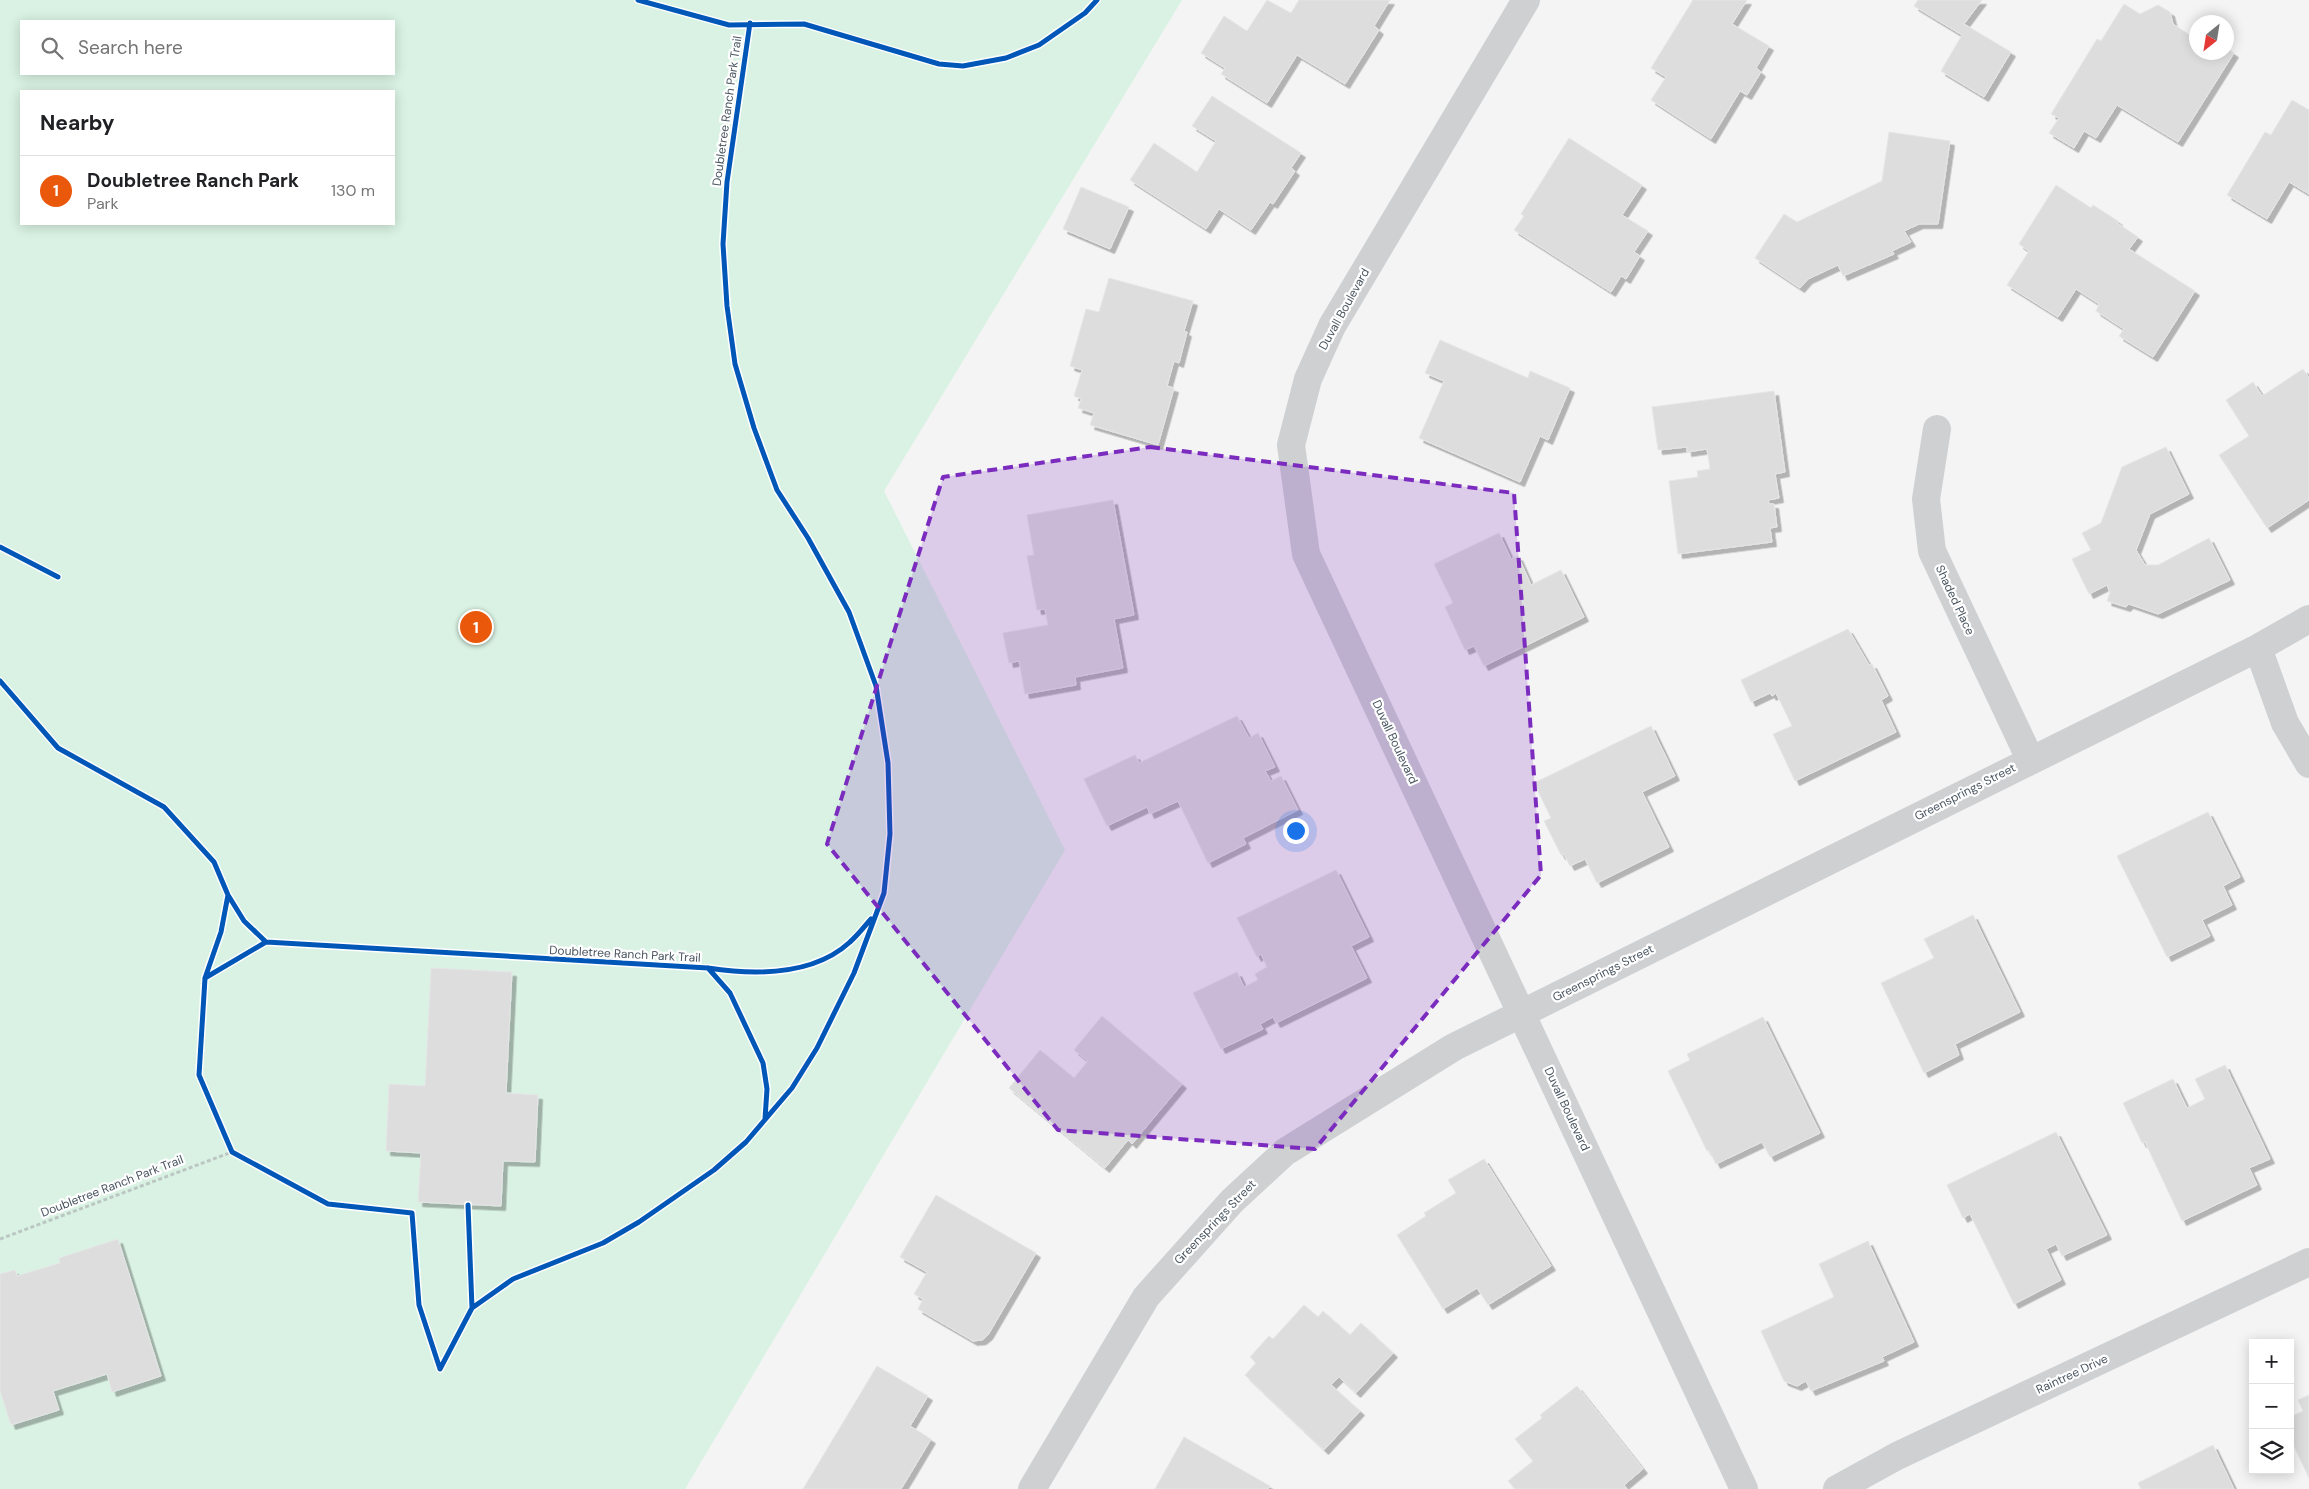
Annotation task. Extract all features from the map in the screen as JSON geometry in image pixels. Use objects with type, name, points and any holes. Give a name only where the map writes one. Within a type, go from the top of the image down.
[{"type":"street","name":"Duvall Boulevard","points":[[1526,0],[1332,326],[1308,379],[1291,445],[1306,554],[1523,1013],[1744,1489]]},
{"type":"street","name":"Shaded Place","points":[[1937,429],[1926,499],[1932,551],[2030,760]]},
{"type":"street","name":"Greensprings Street","points":[[1032,1489],[1146,1296],[1232,1201],[1285,1152],[1454,1046],[2258,648],[2309,619]]},
{"type":"street","points":[[2258,648],[2285,722],[2309,764]]},
{"type":"street","name":"Raintree Drive","points":[[1837,1489],[1897,1456],[2309,1262]]},
{"type":"path","points":[[228,1143],[232,1152],[241,1156]]},
{"type":"highlighted area","points":[[1150,447],[1514,493],[1541,875],[1315,1149],[1058,1130],[827,844],[943,477]]},
{"type":"green space","points":[[0,0],[1182,0],[884,491],[1065,850],[685,1489],[0,1489]]},
{"type":"building","points":[[1267,0],[1291,13],[1299,0],[1390,0],[1374,26],[1379,30],[1345,84],[1297,55],[1267,103],[1221,74],[1225,68],[1201,53],[1224,16],[1247,31]]},
{"type":"building","points":[[1693,0],[1747,0],[1732,24],[1769,46],[1756,68],[1761,72],[1747,95],[1740,91],[1711,139],[1651,100],[1666,77],[1651,68]]},
{"type":"building","points":[[1918,0],[1982,0],[1964,24],[2011,52],[1984,97],[1941,71],[1962,35],[1914,6]]},
{"type":"building","points":[[2124,4],[2140,14],[2158,5],[2170,12],[2173,24],[2189,34],[2189,60],[2230,60],[2178,142],[2117,105],[2096,138],[2084,131],[2074,148],[2049,133],[2059,118],[2051,114],[2097,39],[2101,41]]},
{"type":"building","points":[[1212,96],[1301,153],[1291,168],[1295,171],[1273,204],[1270,202],[1251,230],[1219,209],[1206,229],[1130,180],[1154,143],[1197,172],[1216,141],[1192,126]]},
{"type":"building","points":[[2292,100],[2309,110],[2309,194],[2289,182],[2267,219],[2227,195],[2265,132],[2271,135]]},
{"type":"building","points":[[1889,132],[1950,141],[1938,224],[1919,224],[1904,231],[1911,242],[1892,251],[1894,254],[1843,276],[1838,265],[1808,279],[1800,288],[1755,258],[1784,214],[1797,222],[1882,181]]},
{"type":"building","points":[[1569,138],[1642,185],[1622,215],[1648,231],[1634,252],[1640,256],[1626,279],[1621,276],[1611,292],[1514,230],[1524,216],[1521,214]]},
{"type":"building","points":[[2056,185],[2091,208],[2093,205],[2118,221],[2117,223],[2138,237],[2129,249],[2195,291],[2153,357],[2119,336],[2124,329],[2096,311],[2099,304],[2076,289],[2058,317],[2007,285],[2029,251],[2019,244]]},
{"type":"building","points":[[1081,187],[1129,207],[1110,249],[1063,229]]},
{"type":"building","points":[[1109,278],[1193,301],[1184,331],[1187,332],[1179,363],[1174,361],[1167,386],[1174,388],[1158,445],[1090,425],[1094,413],[1078,408],[1081,399],[1074,396],[1082,370],[1070,366],[1086,309],[1099,312]]},
{"type":"building","points":[[1440,340],[1528,378],[1530,371],[1570,388],[1548,440],[1540,436],[1520,482],[1419,438],[1444,381],[1425,373]]},
{"type":"building","points":[[2303,369],[2309,378],[2309,500],[2267,528],[2219,455],[2249,436],[2226,400],[2253,382],[2262,396]]},
{"type":"building","points":[[1774,391],[1785,472],[1775,474],[1779,498],[1768,500],[1769,504],[1774,504],[1777,527],[1770,528],[1772,542],[1678,554],[1669,481],[1698,477],[1697,471],[1710,469],[1707,449],[1687,452],[1687,447],[1658,450],[1652,407]]},
{"type":"building","points":[[2166,447],[2189,494],[2150,514],[2136,550],[2145,565],[2158,565],[2209,538],[2230,580],[2158,614],[2129,604],[2126,607],[2107,601],[2110,593],[2107,585],[2089,594],[2072,559],[2091,550],[2082,533],[2101,523],[2122,467]]},
{"type":"building","points":[[1113,500],[1134,615],[1114,619],[1123,668],[1075,677],[1076,685],[1025,694],[1019,661],[1009,663],[1003,633],[1048,625],[1045,609],[1037,610],[1027,556],[1034,555],[1027,515]]},
{"type":"building","points":[[1499,533],[1511,559],[1518,556],[1531,585],[1561,570],[1584,617],[1484,666],[1474,646],[1465,650],[1445,607],[1453,603],[1434,564]]},
{"type":"building","points":[[1848,629],[1869,665],[1872,664],[1888,696],[1881,700],[1896,732],[1795,781],[1773,734],[1792,726],[1776,693],[1772,696],[1770,693],[1751,702],[1741,680]]},
{"type":"building","points":[[1237,716],[1249,738],[1258,733],[1275,767],[1265,771],[1271,781],[1281,776],[1298,810],[1243,838],[1246,844],[1208,863],[1178,801],[1150,814],[1147,807],[1107,826],[1084,779],[1135,755],[1139,763]]},
{"type":"building","points":[[1651,726],[1675,776],[1642,792],[1669,847],[1597,883],[1585,859],[1570,866],[1564,854],[1561,855],[1544,821],[1551,818],[1534,783]]},
{"type":"building","points":[[2208,812],[2240,877],[2223,886],[2232,905],[2202,920],[2210,936],[2167,957],[2117,856]]},
{"type":"building","points":[[1336,870],[1369,937],[1351,946],[1367,978],[1276,1023],[1273,1017],[1260,1024],[1263,1029],[1221,1049],[1193,993],[1237,972],[1244,987],[1258,980],[1255,974],[1267,967],[1261,954],[1257,957],[1237,918]]},
{"type":"building","points":[[1973,915],[2020,1012],[1955,1044],[1959,1055],[1924,1073],[1881,983],[1934,958],[1924,939]]},
{"type":"building","points":[[431,968],[512,972],[506,1093],[538,1095],[535,1162],[503,1161],[501,1206],[418,1202],[421,1153],[386,1151],[389,1084],[425,1086]]},
{"type":"building","points":[[1102,1016],[1182,1084],[1132,1144],[1128,1140],[1105,1168],[1009,1088],[1040,1050],[1074,1078],[1088,1061],[1074,1050]]},
{"type":"building","points":[[1763,1017],[1820,1133],[1770,1157],[1762,1142],[1716,1164],[1709,1150],[1707,1151],[1668,1071],[1690,1060],[1687,1054]]},
{"type":"building","points":[[2225,1065],[2270,1159],[2249,1168],[2257,1185],[2182,1221],[2145,1142],[2142,1143],[2123,1103],[2173,1079],[2187,1108],[2205,1099],[2195,1079]]},
{"type":"building","points":[[2056,1132],[2107,1235],[2062,1256],[2056,1244],[2046,1249],[2061,1280],[2014,1304],[1970,1214],[1963,1218],[1947,1185]]},
{"type":"building","points":[[1484,1159],[1551,1266],[1488,1305],[1477,1288],[1443,1309],[1397,1235],[1426,1216],[1424,1213],[1456,1193],[1448,1180]]},
{"type":"building","points":[[936,1195],[1036,1253],[988,1335],[982,1340],[973,1341],[918,1309],[923,1299],[914,1294],[927,1272],[900,1257]]},
{"type":"building","points":[[118,1239],[161,1376],[112,1392],[107,1374],[53,1391],[59,1410],[11,1425],[0,1391],[0,1274],[15,1270],[17,1276],[60,1263],[59,1258]]},
{"type":"building","points":[[1868,1241],[1914,1342],[1882,1357],[1884,1361],[1811,1391],[1806,1381],[1797,1386],[1784,1381],[1761,1331],[1834,1297],[1819,1264]]},
{"type":"building","points":[[1304,1305],[1318,1317],[1323,1311],[1350,1335],[1361,1323],[1393,1353],[1356,1393],[1339,1377],[1331,1385],[1360,1411],[1324,1450],[1245,1375],[1256,1363],[1250,1357],[1269,1336],[1273,1339]]},
{"type":"building","points":[[877,1366],[928,1396],[910,1426],[931,1439],[909,1476],[901,1489],[803,1489]]},
{"type":"building","points":[[1577,1386],[1643,1469],[1624,1485],[1627,1489],[1515,1489],[1508,1481],[1533,1461],[1515,1439],[1542,1418],[1540,1415]]},
{"type":"building","points":[[2309,1395],[2309,1478],[2294,1446],[2294,1415],[2303,1411],[2298,1400]]},
{"type":"building","points":[[1184,1437],[1270,1486],[1268,1489],[1155,1489]]},
{"type":"building","points":[[2213,1445],[2234,1489],[2141,1489],[2138,1483]]},
{"type":"cycle path","points":[[638,0],[729,25],[804,24],[939,64],[963,66],[1006,58],[1039,45],[1085,13],[1097,0]]},
{"type":"cycle path","name":"Doubletree Ranch Park Trail","points":[[440,1369],[472,1308],[513,1279],[603,1243],[639,1222],[714,1170],[746,1142],[792,1088],[817,1048],[854,973],[884,893],[890,834],[888,763],[876,686],[849,612],[808,538],[777,490],[754,428],[735,364],[727,306],[723,244],[727,182],[750,23]]},
{"type":"cycle path","points":[[0,547],[58,577]]},
{"type":"cycle path","name":"Doubletree Ranch Park Trail","points":[[0,681],[58,748],[164,807],[214,862],[228,895],[244,921],[266,942],[763,972],[801,967],[819,961],[835,953],[850,942],[871,919]]},
{"type":"cycle path","points":[[228,895],[221,932],[205,978],[199,1075],[232,1152],[328,1204],[412,1213],[419,1305],[440,1369]]},
{"type":"cycle path","points":[[205,978],[266,942]]},
{"type":"cycle path","name":"Doubletree Ranch Park Trail","points":[[708,968],[730,993],[763,1063],[767,1089],[765,1119]]},
{"type":"cycle path","points":[[468,1205],[472,1308]]},
{"type":"place","name":"Doubletree Ranch Park","points":[[476,627]]}]
